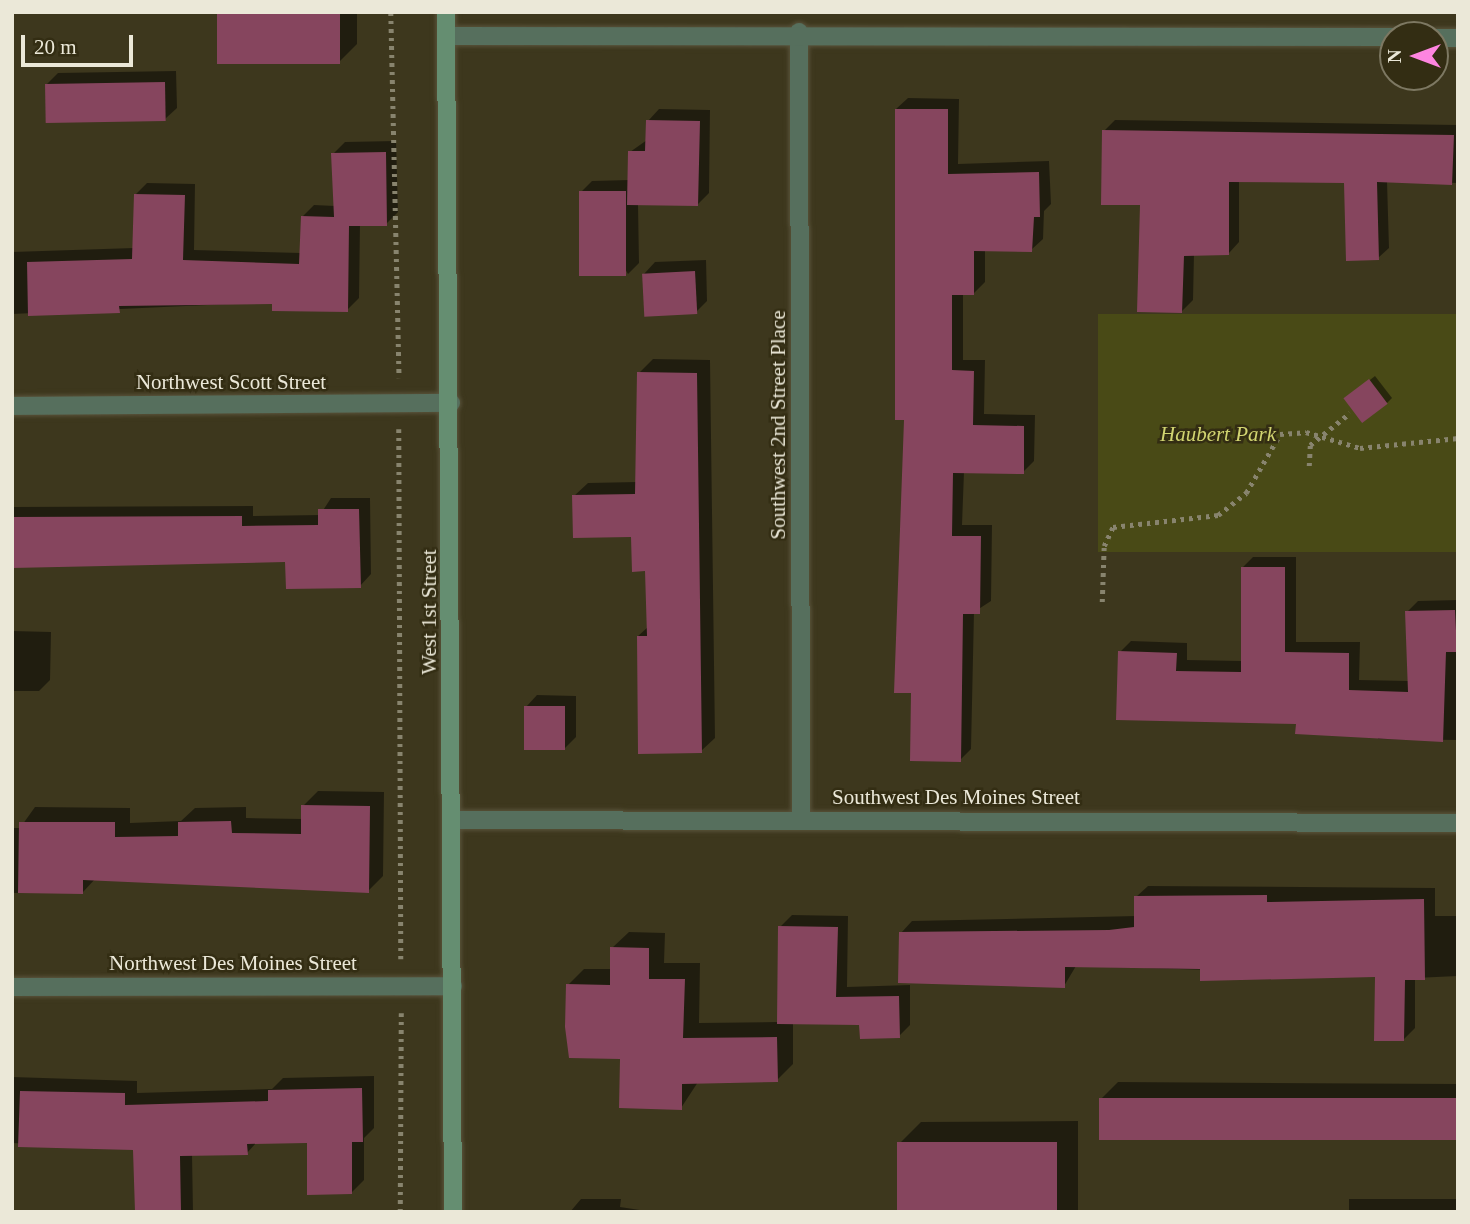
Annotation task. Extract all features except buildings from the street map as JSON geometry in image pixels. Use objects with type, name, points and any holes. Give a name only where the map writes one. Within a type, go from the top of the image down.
[{"type":"main road","name":"West 1st Street","points":[[446,12],[451,403],[453,1212]]},
{"type":"street","points":[[447,36],[799,32],[1379,37]]},
{"type":"street","name":"Southwest 2nd Street Place","points":[[799,32],[801,818]]},
{"type":"street","name":"Northwest Scott Street","points":[[12,406],[451,403]]},
{"type":"street","name":"Southwest Des Moines Street","points":[[453,820],[801,818],[1458,823]]},
{"type":"street","name":"Northwest Des Moines Street","points":[[12,987],[453,986]]},
{"type":"path","points":[[391,12],[399,403],[400,1212]]},
{"type":"path","points":[[1309,466],[1310,445],[1350,413]]},
{"type":"path","points":[[1102,602],[1104,546],[1113,527],[1218,515],[1246,493],[1274,437],[1296,431],[1360,448],[1458,438]]},
{"type":"green space","name":"Haubert Park","points":[[1098,314],[1458,314],[1458,552],[1098,552]]}]
